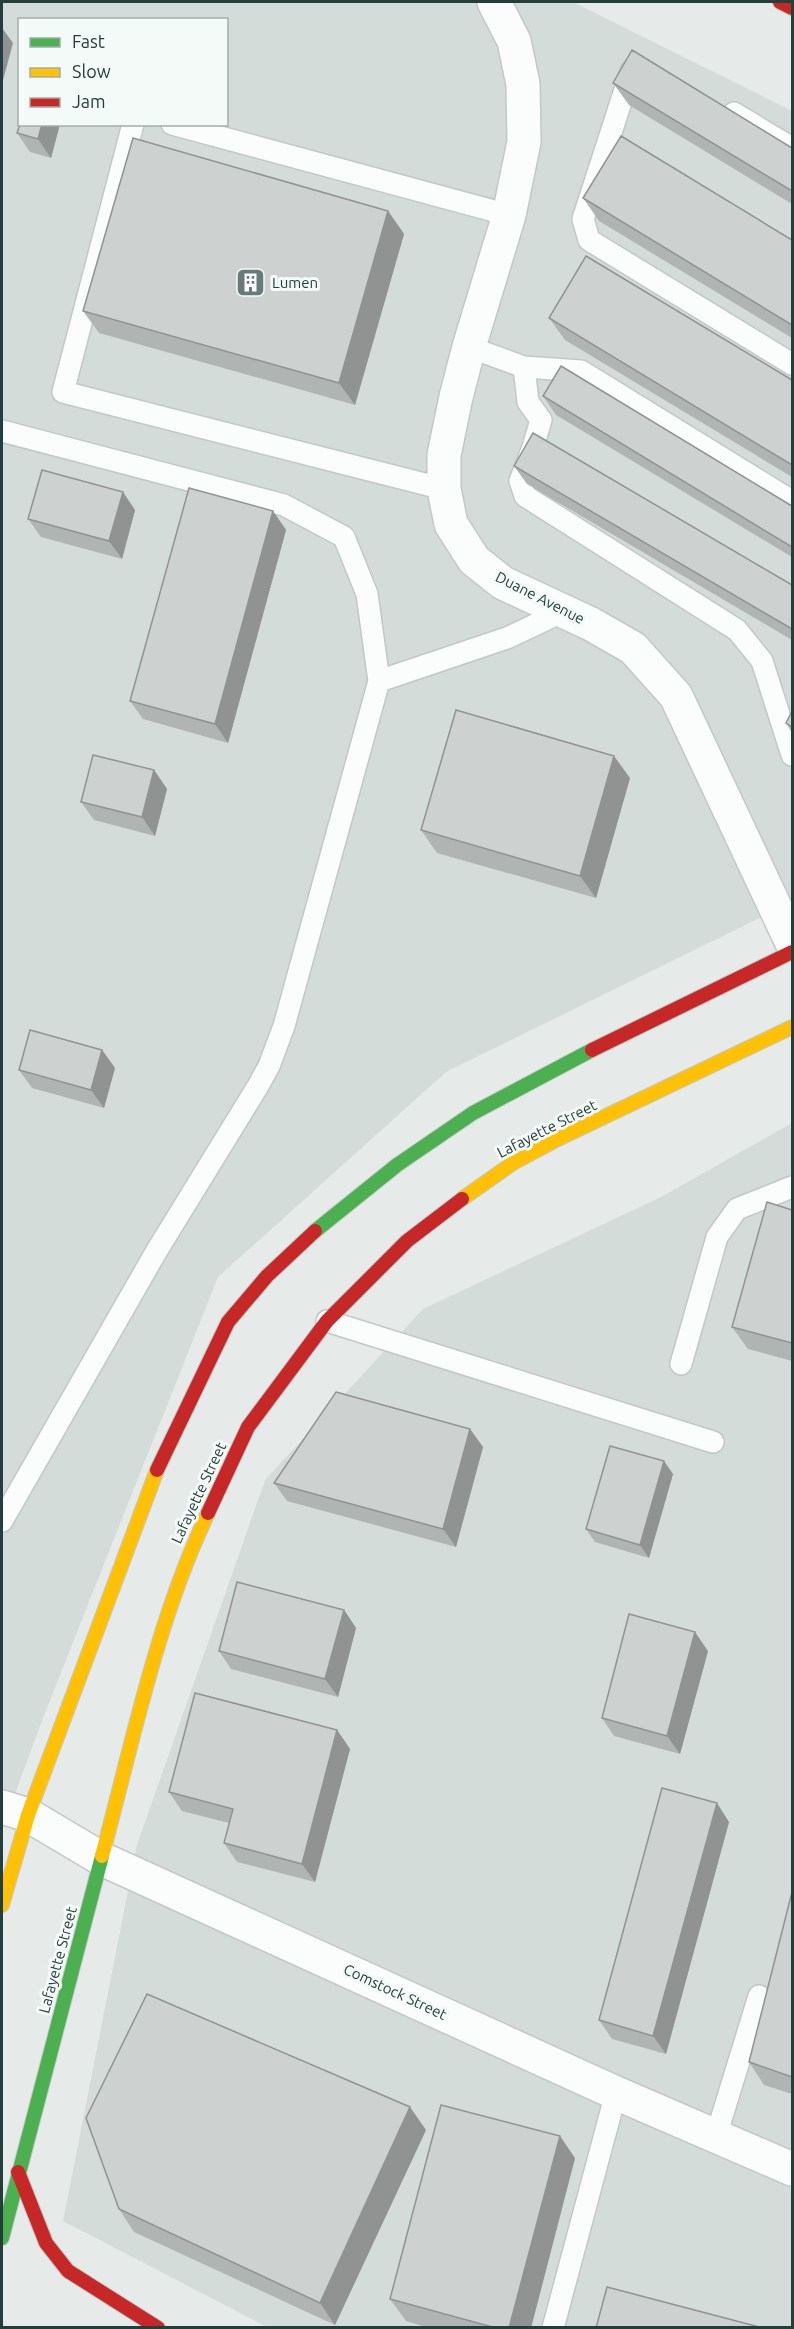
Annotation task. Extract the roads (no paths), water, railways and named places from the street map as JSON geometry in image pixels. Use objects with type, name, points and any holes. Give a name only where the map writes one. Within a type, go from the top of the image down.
[{"type":"main road","points":[[780,2],[792,8]]},
{"type":"main road","points":[[2,1905],[15,1811],[160,1462],[228,1323],[267,1276],[310,1235],[397,1165],[473,1113],[552,1069],[792,952]]},
{"type":"main road","name":"Lafayette Street","points":[[2,2238],[151,1671],[190,1550],[248,1427],[327,1321],[406,1241],[513,1163],[792,1028]]},
{"type":"main road","points":[[18,2172],[46,2243],[68,2271],[158,2328]]},
{"type":"street","name":"Duane Avenue","points":[[494,2],[514,41],[523,84],[524,142],[509,215],[469,347],[444,455],[444,489],[451,524],[474,560],[503,583],[564,611],[633,648],[676,696],[792,943]]},
{"type":"street","name":"Comstock Street","points":[[15,1811],[102,1859],[616,2093],[792,2169]]},
{"type":"lane","points":[[650,63],[643,61],[632,68],[583,219],[589,240],[792,364]]},
{"type":"lane","points":[[715,101],[792,148]]},
{"type":"lane","points":[[132,126],[63,392],[444,489]]},
{"type":"lane","points":[[179,126],[509,215]]},
{"type":"lane","points":[[469,347],[524,367],[581,370],[792,501]]},
{"type":"lane","points":[[524,367],[528,402],[540,420],[520,481],[525,496],[737,630],[762,661],[792,755]]},
{"type":"lane","points":[[2,431],[284,505],[344,537],[368,594],[379,681],[284,1026],[269,1066],[156,1252],[2,1521]]},
{"type":"lane","points":[[379,681],[507,638],[564,611]]},
{"type":"lane","points":[[681,1364],[717,1237],[737,1209],[792,1187]]},
{"type":"lane","points":[[327,1321],[714,1442]]},
{"type":"lane","points":[[716,2136],[759,1996]]},
{"type":"lane","points":[[553,2328],[616,2093]]},
{"type":"place","name":"Lumen","points":[[251,283]]}]
